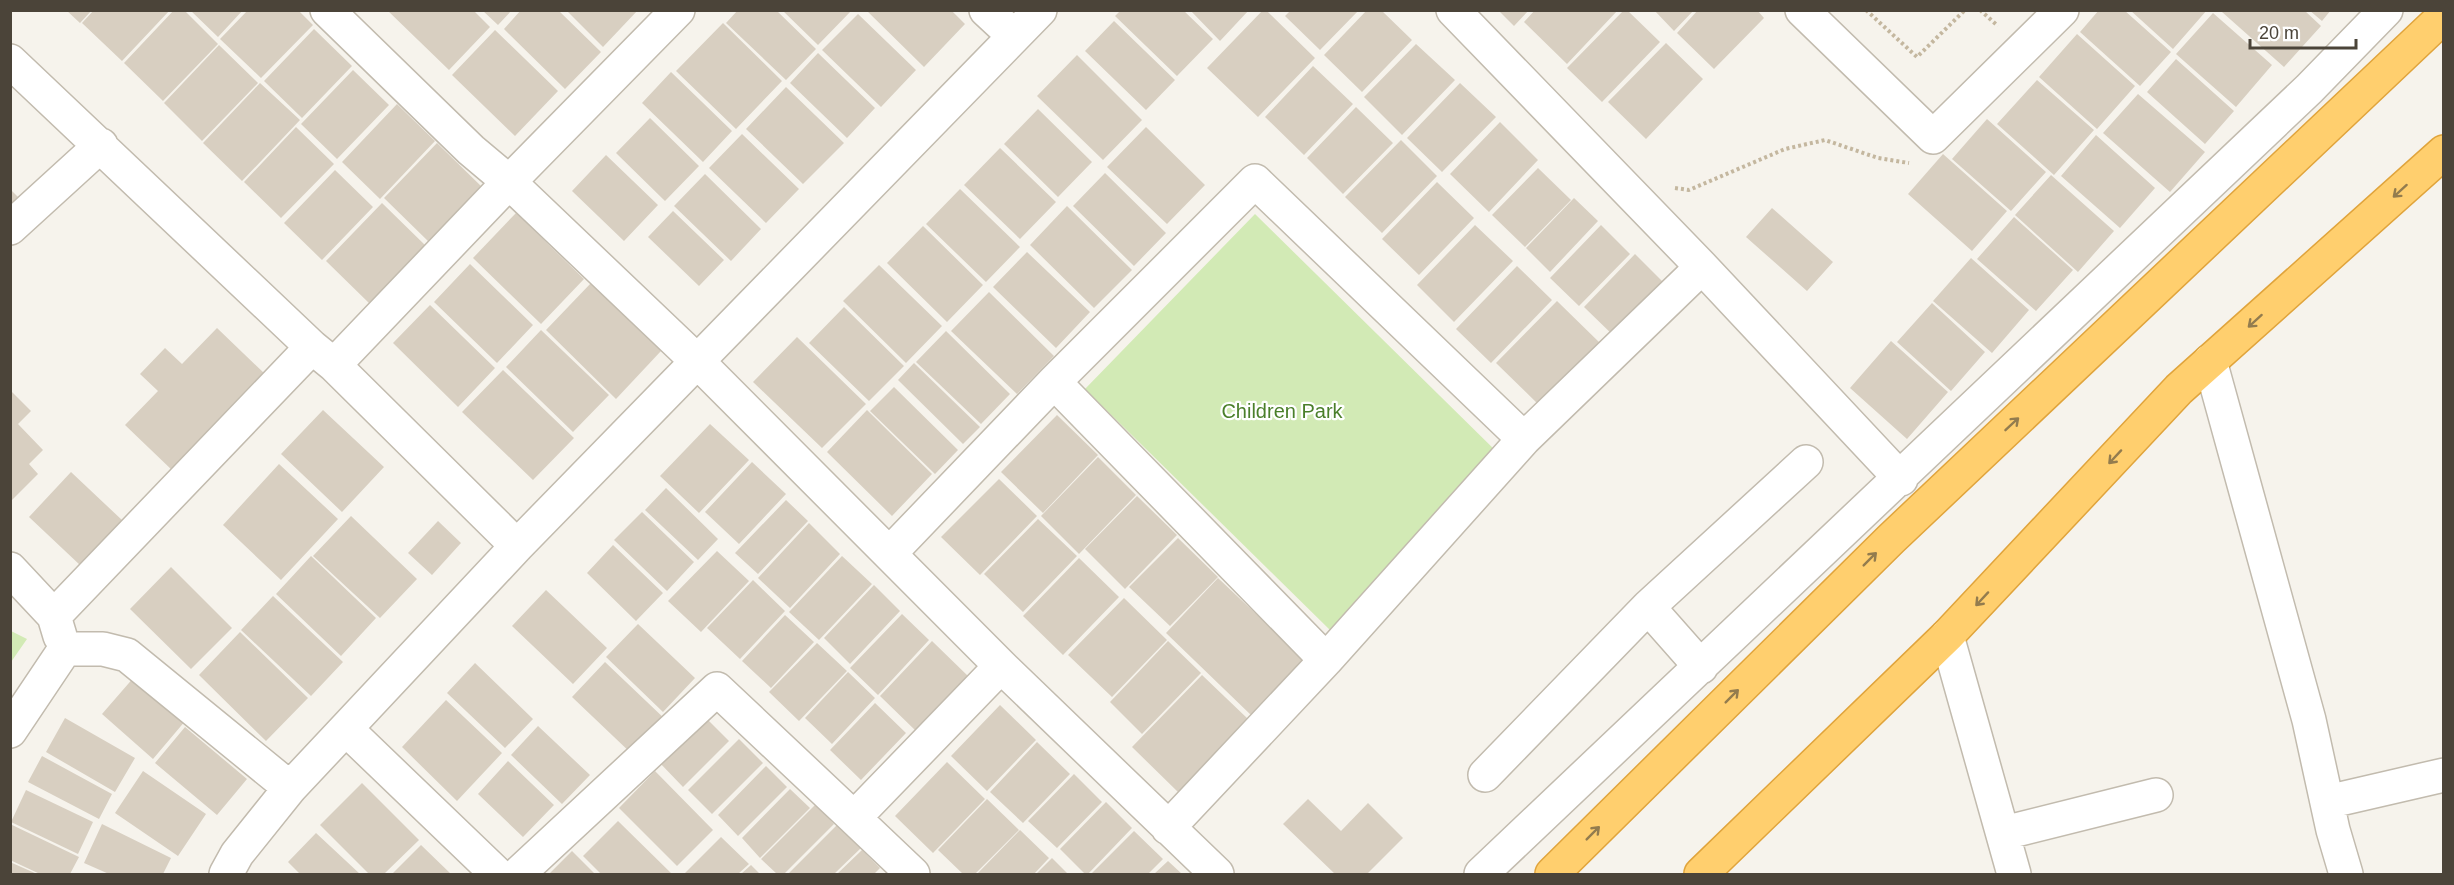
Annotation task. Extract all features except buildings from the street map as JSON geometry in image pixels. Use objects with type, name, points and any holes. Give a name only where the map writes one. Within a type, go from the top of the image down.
[{"type":"highway","points":[[1552,874],[1891,539],[2444,16]]},
{"type":"highway","points":[[1701,874],[1947,636],[2179,389],[2444,152]]},
{"type":"street","points":[[54,616],[323,356],[509,182],[678,10]]},
{"type":"street","points":[[986,10],[1014,36]]},
{"type":"street","points":[[226,874],[237,854],[290,788],[518,546],[1040,10]]},
{"type":"street","points":[[1453,10],[1702,267],[1901,479]]},
{"type":"street","points":[[1802,10],[1933,137],[2062,10]]},
{"type":"street","points":[[1482,874],[1901,479],[2309,89],[2386,10]]},
{"type":"street","points":[[346,17],[471,150],[509,182],[698,362],[1001,666],[1217,874]]},
{"type":"street","points":[[10,61],[323,356],[518,546]]},
{"type":"street","points":[[10,228],[101,145]]},
{"type":"street","points":[[890,553],[1054,382],[1255,181],[1524,439]]},
{"type":"street","points":[[1168,828],[1326,660],[1524,439],[1702,267]]},
{"type":"street","points":[[2210,361],[2309,720],[2346,874]]},
{"type":"street","points":[[1054,382],[1326,660]]},
{"type":"street","points":[[1485,775],[1648,607],[1806,462]]},
{"type":"street","points":[[10,569],[54,616],[65,649]]},
{"type":"street","points":[[1648,607],[1701,667]]},
{"type":"street","points":[[1947,636],[2014,874]]},
{"type":"street","points":[[10,731],[65,649]]},
{"type":"street","points":[[65,649],[104,649],[128,655],[290,788]]},
{"type":"street","points":[[854,818],[1001,666]]},
{"type":"street","points":[[518,874],[717,688],[913,874]]},
{"type":"street","points":[[346,729],[498,874]]},
{"type":"street","points":[[2327,802],[2444,775]]},
{"type":"street","points":[[2004,833],[2156,795]]},
{"type":"path","points":[[1866,10],[1917,57],[1965,10]]},
{"type":"path","points":[[1667,186],[1689,190],[1785,149],[1825,140],[1878,158],[1909,164],[1933,137]]},
{"type":"green space","name":"Children Park","points":[[1255,214],[1500,455],[1330,630],[1085,389]]},
{"type":"green space","points":[[11,631],[27,639],[11,662]]}]
